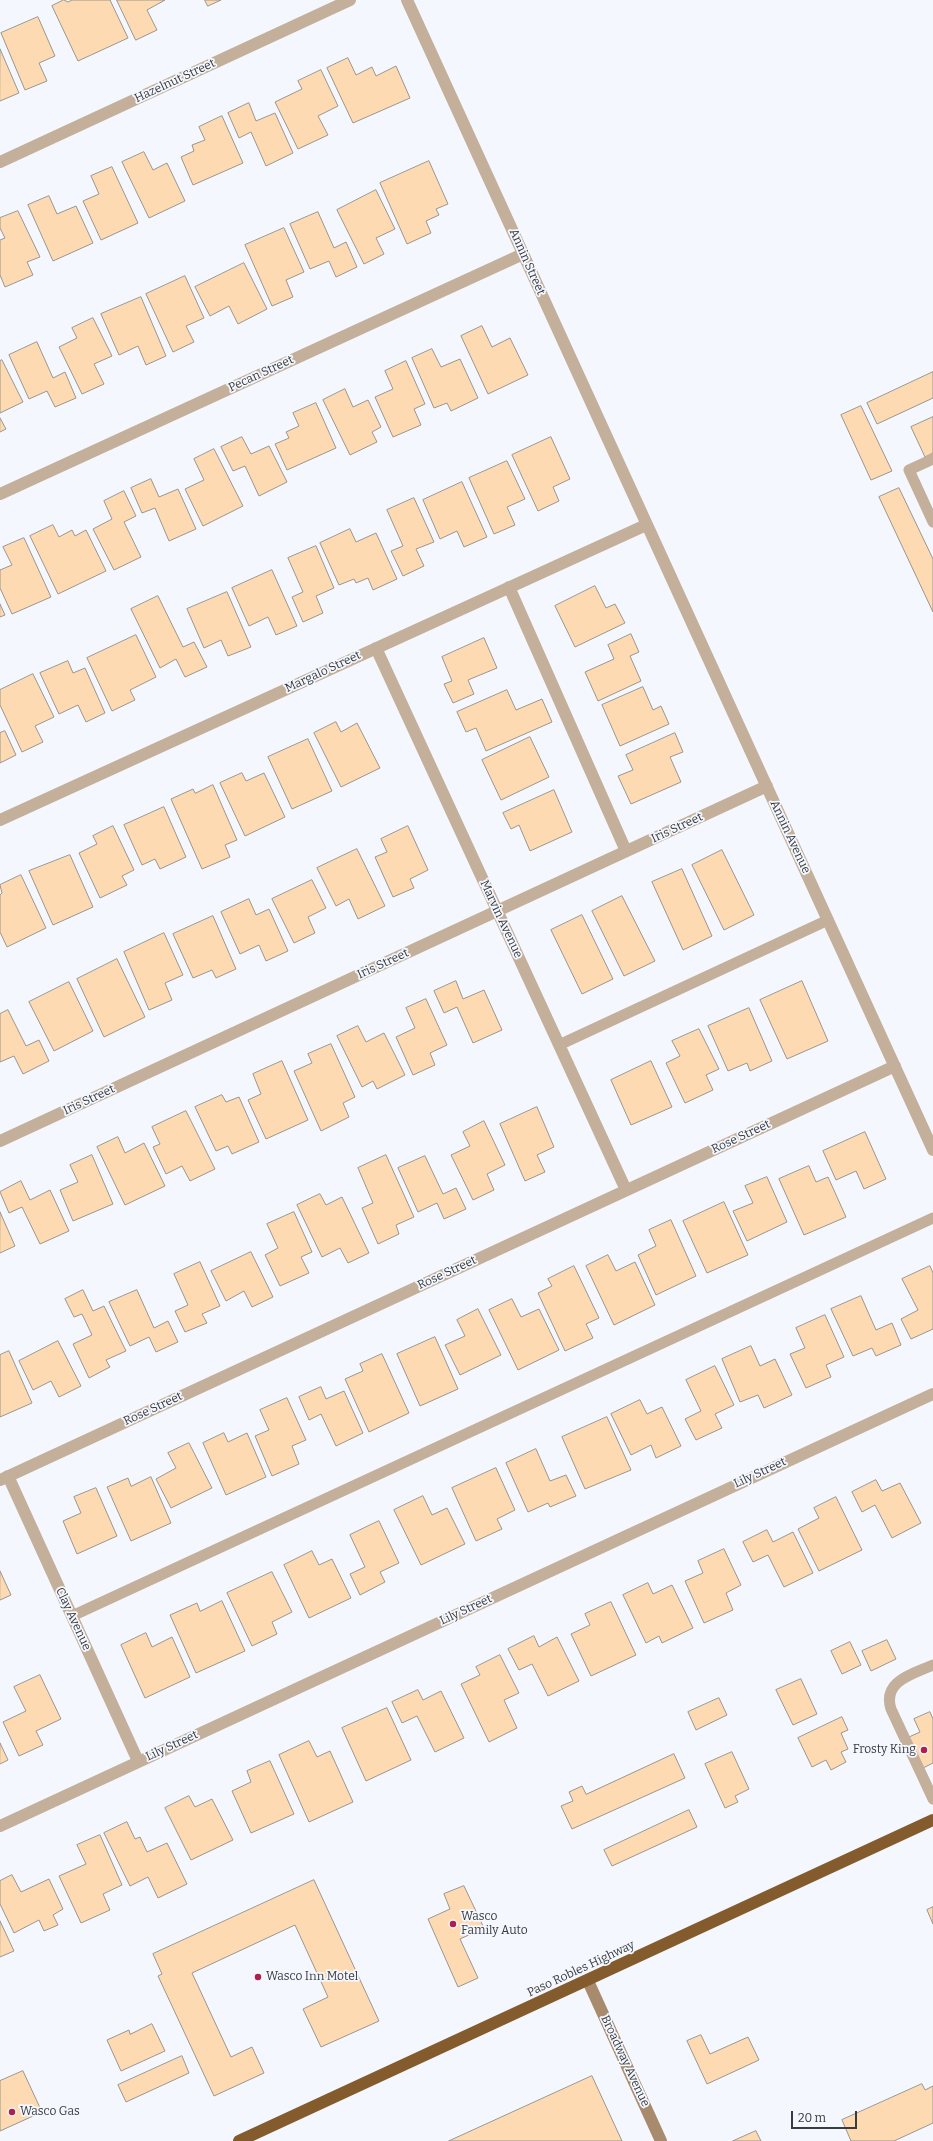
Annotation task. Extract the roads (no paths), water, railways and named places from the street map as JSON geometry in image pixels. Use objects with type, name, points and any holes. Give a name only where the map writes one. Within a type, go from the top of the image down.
[{"type":"highway","name":"Paso Robles Highway","points":[[239,2141],[588,1981],[933,1820]]},
{"type":"street","name":"Hazelnut Street","points":[[0,162],[350,0]]},
{"type":"street","name":"Annin Street","points":[[407,0],[646,525]]},
{"type":"street","name":"Pecan Street","points":[[0,494],[522,254]]},
{"type":"street","name":"Margalo Street","points":[[0,820],[646,525]]},
{"type":"street","name":"Annin Avenue","points":[[646,525],[933,1150]]},
{"type":"street","points":[[509,587],[626,851]]},
{"type":"street","name":"Marvin Avenue","points":[[376,648],[626,1190]]},
{"type":"street","name":"Iris Street","points":[[0,1141],[767,786]]},
{"type":"street","name":"Rose Street","points":[[4,1478],[895,1066]]},
{"type":"street","name":"Lily Street","points":[[0,1826],[933,1394]]},
{"type":"street","name":"Clay Avenue","points":[[4,1478],[72,1616],[138,1762]]},
{"type":"street","name":"Broadway Avenue","points":[[588,1981],[661,2141]]},
{"type":"lane","points":[[933,459],[909,470],[933,522]]},
{"type":"lane","points":[[559,1045],[828,920]]},
{"type":"lane","points":[[72,1616],[933,1218]]},
{"type":"lane","points":[[933,1665],[898,1681],[892,1688],[889,1700],[891,1709],[933,1798]]},
{"type":"place","name":"Frosty King","points":[[924,1750]]},
{"type":"place","name":"Wasco Family Auto","points":[[453,1924]]},
{"type":"place","name":"Wasco Inn Motel","points":[[258,1977]]},
{"type":"place","name":"Wasco Gas","points":[[12,2112]]}]
